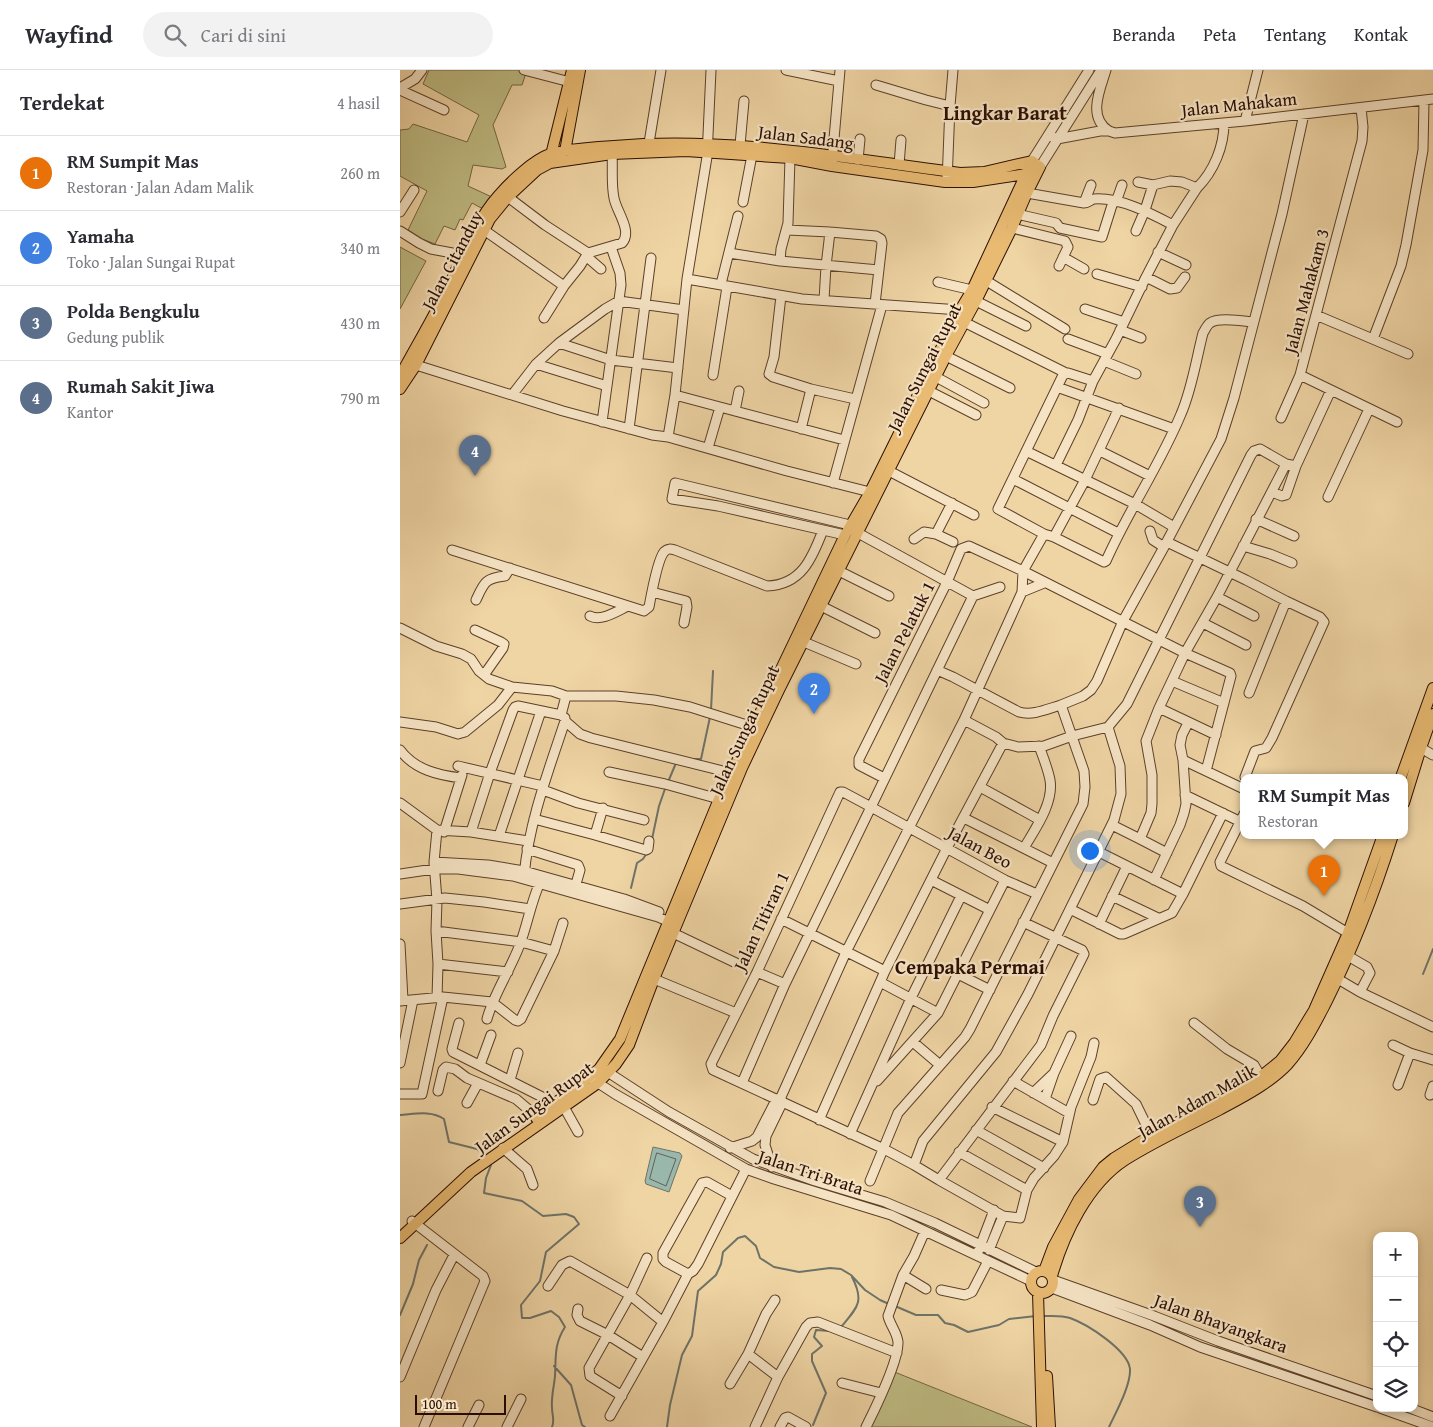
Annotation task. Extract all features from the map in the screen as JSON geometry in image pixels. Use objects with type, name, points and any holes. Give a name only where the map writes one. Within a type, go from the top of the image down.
[{"type":"main road","points":[[550,158],[572,70]]},
{"type":"main road","points":[[564,156],[580,70]]},
{"type":"main road","name":"Jalan Sadang","points":[[564,156],[649,143],[708,148],[740,145],[832,161],[858,160],[899,164],[948,177],[960,173],[984,172],[1036,164]]},
{"type":"main road","points":[[708,148],[752,155],[832,161],[973,182],[1031,176]]},
{"type":"main road","name":"Jalan Citanduy","points":[[400,376],[488,208],[530,166],[550,158],[564,156],[582,157],[708,148]]},
{"type":"main road","name":"Jalan Citanduy","points":[[400,389],[416,365],[490,219],[508,197],[550,158]]},
{"type":"main road","name":"Jalan Sungai Rupat","points":[[604,1071],[674,923],[736,781],[839,570],[870,492],[929,392],[964,315],[972,290],[1036,164]]},
{"type":"main road","name":"Jalan Sungai Rupat","points":[[400,1232],[471,1170],[594,1080],[629,1045],[719,799],[731,773],[845,535],[854,529],[889,471],[901,439],[964,315],[976,301],[1012,228],[1027,192],[1031,176]]},
{"type":"main road","points":[[1401,774],[1433,688]]},
{"type":"main road","points":[[1408,790],[1433,714]]},
{"type":"main road","name":"Jalan Adam Malik","points":[[1153,1140],[1252,1092],[1287,1065],[1296,1054],[1316,1022],[1386,839]]},
{"type":"main road","name":"Jalan Adam Malik","points":[[1045,1396],[1041,1306],[1044,1282],[1070,1229],[1092,1193],[1114,1168],[1153,1140],[1261,1077],[1280,1061],[1294,1043],[1333,977],[1348,956],[1349,939]]},
{"type":"main road","name":"Jalan Sungai Rupat","points":[[400,1238],[413,1222]]},
{"type":"main road","points":[[1042,1427],[1045,1396]]},
{"type":"main road","points":[[1045,1396],[1050,1427]]},
{"type":"street","points":[[400,89],[415,79],[422,70]]},
{"type":"street","points":[[524,70],[570,82]]},
{"type":"street","points":[[649,143],[661,70]]},
{"type":"street","points":[[668,437],[675,394],[687,279],[701,202],[708,148],[711,70]]},
{"type":"street","points":[[786,70],[839,81]]},
{"type":"street","points":[[832,161],[840,70]]},
{"type":"street","points":[[948,177],[953,70]]},
{"type":"street","points":[[1053,137],[1089,70]]},
{"type":"street","points":[[1036,164],[1101,70]]},
{"type":"street","points":[[1106,70],[1097,106],[1100,123],[1112,132]]},
{"type":"street","points":[[1245,121],[1258,70]]},
{"type":"street","points":[[876,85],[950,106]]},
{"type":"street","points":[[400,89],[444,110]]},
{"type":"street","points":[[1373,339],[1401,266],[1406,245],[1423,150],[1428,100]]},
{"type":"street","name":"Jalan Mahakam","points":[[1053,137],[1077,139],[1112,132],[1245,121],[1428,100]]},
{"type":"street","points":[[740,145],[744,101]]},
{"type":"street","name":"Jalan Mahakam 3","points":[[1361,108],[1362,141],[1300,375],[1397,422]]},
{"type":"street","points":[[937,670],[1026,714],[1061,705],[1083,696],[1091,690],[1104,668],[1123,621],[1221,439],[1234,398],[1282,214],[1304,114]]},
{"type":"street","points":[[1056,465],[1078,420],[1093,381],[1158,252],[1197,188],[1206,180],[1215,164],[1224,133],[1224,123]]},
{"type":"street","points":[[858,160],[860,139]]},
{"type":"street","points":[[899,164],[901,140]]},
{"type":"street","points":[[544,318],[564,286],[587,255],[622,243],[626,236],[624,224],[613,196],[612,154]]},
{"type":"street","points":[[743,202],[752,155]]},
{"type":"street","points":[[780,261],[782,244],[787,230],[790,158]]},
{"type":"street","points":[[1138,182],[1153,185],[1170,181],[1184,183],[1197,188]]},
{"type":"street","points":[[1084,203],[1091,185]]},
{"type":"street","points":[[1017,214],[1056,223],[1060,228],[1102,237],[1122,185]]},
{"type":"street","points":[[1136,231],[1153,185]]},
{"type":"street","points":[[400,212],[414,190]]},
{"type":"street","points":[[1027,192],[1084,203],[1094,199],[1115,202],[1145,210],[1173,226]]},
{"type":"street","points":[[508,197],[587,255],[601,269]]},
{"type":"street","points":[[713,376],[729,252],[738,216]]},
{"type":"street","points":[[1012,228],[1065,241],[1068,247],[1061,262],[1084,269]]},
{"type":"street","points":[[400,230],[431,249],[463,255]]},
{"type":"street","points":[[484,230],[564,286]]},
{"type":"street","points":[[787,230],[879,237],[882,243],[878,270],[879,304],[833,483]]},
{"type":"street","points":[[824,300],[830,232]]},
{"type":"street","points":[[602,422],[621,285],[620,273],[611,247]]},
{"type":"street","points":[[729,252],[780,261],[878,270]]},
{"type":"street","points":[[1158,252],[1186,265]]},
{"type":"street","points":[[629,429],[646,305],[650,258]]},
{"type":"street","points":[[1097,274],[1142,287]]},
{"type":"street","points":[[1146,277],[1170,289],[1177,288],[1185,277]]},
{"type":"street","points":[[687,279],[781,296],[879,304],[964,315],[1066,373],[1093,381]]},
{"type":"street","points":[[986,280],[1064,329]]},
{"type":"street","points":[[938,282],[972,290]]},
{"type":"street","points":[[781,296],[774,357],[769,374],[811,389],[855,400]]},
{"type":"street","points":[[976,301],[1026,326]]},
{"type":"street","points":[[512,395],[536,364],[559,343],[604,308],[619,302],[684,310]]},
{"type":"street","points":[[1085,309],[1122,326],[1140,338]]},
{"type":"street","points":[[1316,315],[1408,354]]},
{"type":"street","points":[[1066,373],[1057,387],[998,510],[1104,562],[1181,414],[1206,327],[1210,322],[1218,320],[1253,322]]},
{"type":"street","points":[[1068,339],[1136,374]]},
{"type":"street","points":[[559,343],[611,360],[678,368]]},
{"type":"street","points":[[946,356],[1010,388]]},
{"type":"street","points":[[536,364],[607,386]]},
{"type":"street","points":[[416,365],[602,422],[668,437],[870,492]]},
{"type":"street","points":[[1281,418],[1300,375]]},
{"type":"street","points":[[936,377],[984,403]]},
{"type":"street","points":[[1057,387],[1174,429]]},
{"type":"street","points":[[801,429],[811,389]]},
{"type":"street","points":[[1272,492],[1282,496],[1286,495],[1296,466],[1331,390]]},
{"type":"street","points":[[734,411],[739,391]]},
{"type":"street","points":[[929,392],[976,415]]},
{"type":"street","points":[[675,394],[844,440]]},
{"type":"street","points":[[708,448],[720,406]]},
{"type":"street","points":[[1054,537],[1100,451],[1119,408]]},
{"type":"street","points":[[1328,497],[1369,409]]},
{"type":"street","points":[[964,720],[996,736],[1003,743],[1018,747],[1044,746],[1072,736],[1108,727],[1127,704],[1254,451],[1260,449],[1286,464],[1296,466]]},
{"type":"street","points":[[1026,451],[1135,504],[1174,527]]},
{"type":"street","points":[[1100,451],[1150,476]]},
{"type":"street","points":[[1140,839],[1151,813],[1152,804],[1152,775],[1146,741],[1185,653],[1217,597],[1286,464]]},
{"type":"street","points":[[889,471],[974,515]]},
{"type":"street","points":[[1013,479],[1118,533]]},
{"type":"street","points":[[845,535],[718,506],[672,499],[675,483],[720,493],[854,529],[973,596]]},
{"type":"street","points":[[718,506],[720,493]]},
{"type":"street","points":[[936,534],[952,503]]},
{"type":"street","points":[[1256,519],[1294,536]]},
{"type":"street","points":[[452,550],[641,610],[647,610],[663,553],[666,550],[670,549],[767,586],[778,586],[790,581],[812,558],[823,530]]},
{"type":"street","points":[[1150,531],[1153,540],[1201,558],[1320,617],[1324,622],[1272,738],[1266,748],[1255,750],[1246,774]]},
{"type":"street","points":[[914,539],[924,532],[936,534],[953,542]]},
{"type":"street","points":[[772,1167],[765,1144],[766,1136],[780,1100],[846,952],[964,720],[1022,592],[1023,571],[1044,534]]},
{"type":"street","name":"Jalan Pelatuk 1","points":[[884,778],[859,765],[859,759],[947,582],[961,549],[964,546],[969,546],[1023,571]]},
{"type":"street","points":[[1243,546],[1292,563]]},
{"type":"street","points":[[476,600],[483,585],[490,578],[505,576],[510,568]]},
{"type":"street","points":[[839,570],[890,596]]},
{"type":"street","points":[[1023,571],[1158,640],[1230,673],[1232,676],[1206,771]]},
{"type":"street","points":[[1022,592],[1044,583]]},
{"type":"street","points":[[1000,587],[973,596],[785,984],[742,1083],[884,1149],[1003,1216],[1020,1218],[1027,1190],[1034,1178],[1054,1156],[1063,1142],[1069,1113],[1091,1057],[1094,1042]]},
{"type":"street","points":[[652,592],[686,601],[687,607],[684,623]]},
{"type":"street","points":[[1217,597],[1254,616]]},
{"type":"street","points":[[1249,693],[1286,601]]},
{"type":"street","points":[[590,616],[597,619],[602,618],[628,606]]},
{"type":"street","points":[[821,606],[875,633]]},
{"type":"street","points":[[1203,623],[1246,645]]},
{"type":"street","points":[[400,628],[436,646],[472,659],[489,679],[512,687],[552,691],[566,696],[638,698],[690,707],[753,727]]},
{"type":"street","points":[[475,630],[504,644],[484,675]]},
{"type":"street","points":[[804,642],[856,664]]},
{"type":"street","points":[[1172,681],[1224,702]]},
{"type":"street","points":[[400,722],[436,727],[458,734],[465,732],[498,705],[512,687]]},
{"type":"street","points":[[524,875],[534,819],[563,718],[566,696]]},
{"type":"street","points":[[870,1181],[898,1113],[965,1037],[1083,804],[1086,787],[1084,771],[1061,705]]},
{"type":"street","points":[[472,832],[490,774],[515,707],[541,711],[563,718],[580,734],[592,738],[731,773]]},
{"type":"street","points":[[1159,708],[1216,735]]},
{"type":"street","points":[[499,836],[541,711]]},
{"type":"street","points":[[1154,880],[1184,813],[1183,760],[1180,745],[1188,722]]},
{"type":"street","points":[[914,1165],[923,1141],[996,1052],[1112,825],[1121,794],[1120,766],[1108,727]]},
{"type":"street","points":[[819,1120],[885,971],[1003,743]]},
{"type":"street","points":[[1024,848],[1040,820],[1050,795],[1050,780],[1039,746]]},
{"type":"street","points":[[1421,748],[1433,755]]},
{"type":"street","points":[[400,750],[407,759],[435,774],[461,778]]},
{"type":"street","points":[[1183,760],[1240,785]]},
{"type":"street","points":[[400,1094],[422,1094],[440,998],[434,865],[440,831],[461,778],[462,767],[517,780],[543,788],[578,803],[604,808],[644,820]]},
{"type":"street","points":[[609,772],[665,784],[719,799]]},
{"type":"street","points":[[980,787],[1040,820]]},
{"type":"street","name":"Jalan Beo","points":[[840,792],[1005,880],[1037,894]]},
{"type":"street","name":"Jalan Titiran 1","points":[[742,1083],[713,1070],[711,1064],[757,972],[840,792]]},
{"type":"street","points":[[1185,795],[1223,813],[1240,817]]},
{"type":"street","points":[[400,803],[440,831],[472,832],[499,836],[528,845],[578,865],[580,870],[575,890]]},
{"type":"street","points":[[595,835],[604,808]]},
{"type":"street","points":[[1070,910],[1120,934],[1172,914],[1223,813]]},
{"type":"street","points":[[964,818],[1053,863]]},
{"type":"street","points":[[534,819],[646,850],[648,849],[649,841]]},
{"type":"street","points":[[1240,822],[1220,862],[1221,866],[1303,906],[1349,939]]},
{"type":"street","points":[[1112,825],[1167,852]]},
{"type":"street","points":[[1099,852],[1183,894]]},
{"type":"street","points":[[400,874],[434,865],[524,875],[674,923],[736,963]]},
{"type":"street","points":[[1099,924],[1127,866]]},
{"type":"street","points":[[487,1019],[492,1002],[521,942],[530,909],[541,880]]},
{"type":"street","points":[[931,880],[990,910]]},
{"type":"street","points":[[873,1084],[938,1013],[1005,880]]},
{"type":"street","points":[[850,1134],[910,998],[962,896]]},
{"type":"street","points":[[1112,896],[1158,918]]},
{"type":"street","points":[[400,904],[445,898],[465,899],[530,909]]},
{"type":"street","points":[[781,919],[885,971]]},
{"type":"street","points":[[938,1180],[1041,1044],[1084,954],[1082,950],[1023,922]]},
{"type":"street","points":[[400,944],[401,1000],[440,998],[492,1002],[515,1020],[520,1020],[554,951],[563,923]]},
{"type":"street","points":[[436,931],[521,942],[554,951]]},
{"type":"street","points":[[1348,956],[1369,970],[1370,974],[1360,992]]},
{"type":"street","points":[[438,964],[508,972]]},
{"type":"street","points":[[757,972],[785,984]]},
{"type":"street","points":[[958,974],[990,990]]},
{"type":"street","points":[[1333,977],[1433,1027]]},
{"type":"street","points":[[654,979],[736,1013]]},
{"type":"street","points":[[880,982],[938,1013]]},
{"type":"street","points":[[400,1063],[413,1000]]},
{"type":"street","points":[[459,1023],[452,1050],[561,1106],[578,1132]]},
{"type":"street","points":[[1194,1023],[1227,1049],[1254,1065],[1261,1077]]},
{"type":"street","points":[[480,1065],[491,1035]]},
{"type":"street","points":[[1045,1100],[1054,1073],[1071,1036]]},
{"type":"street","points":[[913,1042],[940,1065]]},
{"type":"street","points":[[1393,1045],[1410,1053],[1433,1060]]},
{"type":"street","points":[[510,1080],[518,1052]]},
{"type":"street","points":[[1398,1085],[1410,1053]]},
{"type":"street","points":[[438,1091],[443,1070],[446,1067],[455,1069],[467,1078],[516,1099],[540,1119]]},
{"type":"street","name":"Jalan Tri Brata","points":[[604,1071],[730,1148],[813,1186],[892,1215],[925,1231],[982,1250],[988,1261],[1044,1282]]},
{"type":"street","points":[[1033,1093],[1054,1073]]},
{"type":"street","points":[[1093,1100],[1100,1080],[1106,1077],[1136,1104],[1153,1140]]},
{"type":"street","name":"Jalan Tri Brata","points":[[594,1080],[746,1169],[774,1179],[885,1202],[935,1223],[1044,1282]]},
{"type":"street","points":[[1013,1081],[1069,1113]]},
{"type":"street","points":[[467,1103],[478,1083]]},
{"type":"street","points":[[730,1148],[752,1141],[757,1137],[780,1100]]},
{"type":"street","points":[[992,1107],[1063,1142]]},
{"type":"street","points":[[684,1132],[689,1124]]},
{"type":"street","points":[[976,1130],[1044,1168]]},
{"type":"street","points":[[500,1149],[527,1169],[533,1185]]},
{"type":"street","points":[[959,1152],[1027,1190]]},
{"type":"street","points":[[610,1416],[664,1322],[688,1274],[698,1264],[746,1169]]},
{"type":"street","points":[[688,1274],[666,1262],[663,1253],[704,1182],[732,1196]]},
{"type":"street","points":[[982,1250],[994,1210]]},
{"type":"street","points":[[982,1250],[1003,1216]]},
{"type":"street","points":[[413,1222],[483,1276],[485,1281],[424,1427]]},
{"type":"street","points":[[866,1427],[897,1353],[897,1336],[888,1316],[904,1275],[925,1231]]},
{"type":"street","points":[[400,1377],[436,1290],[454,1254]]},
{"type":"street","points":[[622,1396],[590,1376],[588,1372],[630,1295],[647,1258]]},
{"type":"street","points":[[548,1286],[562,1264],[570,1261],[630,1295],[664,1322]]},
{"type":"street","points":[[941,1290],[964,1296],[972,1292],[988,1261]]},
{"type":"street","points":[[904,1275],[926,1289]]},
{"type":"street","name":"Jalan Bhayangkara","points":[[1044,1282],[1373,1395]]},
{"type":"street","points":[[730,1384],[748,1354],[766,1314],[775,1300]]},
{"type":"street","points":[[1117,1308],[1214,1352],[1373,1405]]},
{"type":"street","points":[[578,1309],[577,1315],[580,1321],[608,1335],[644,1357]]},
{"type":"street","points":[[755,1427],[778,1377],[806,1327],[814,1322],[897,1353]]},
{"type":"street","points":[[748,1354],[778,1377]]},
{"type":"street","points":[[842,1383],[881,1392]]},
{"type":"street","points":[[507,1427],[521,1400]]},
{"type":"street","points":[[468,1427],[478,1406]]},
{"type":"street","points":[[1418,1411],[1433,1417]]},
{"type":"street","points":[[1394,1412],[1432,1427]]},
{"type":"street","points":[[780,1427],[785,1418],[788,1417],[806,1427]]},
{"type":"shaded area","points":[[429,70],[527,70],[522,85],[512,85],[493,125],[506,167],[502,169],[473,165],[468,186],[494,198],[485,210],[472,203],[463,220],[460,219],[455,230],[444,226],[435,244],[422,239],[408,230],[427,191],[400,176],[400,130],[409,129],[413,124],[467,142],[479,115],[423,84]]},
{"type":"shaded area","points":[[400,247],[426,261],[400,309]]},
{"type":"shaded area","points":[[892,1371],[1032,1427],[869,1427]]},
{"type":"water","points":[[653,1147],[680,1153],[682,1156],[669,1192],[646,1184],[645,1181]]},
{"type":"waterway","points":[[711,710],[713,671]]},
{"type":"waterway","points":[[692,759],[701,759],[710,717]]},
{"type":"waterway","points":[[668,782],[676,763]]},
{"type":"waterway","points":[[652,839],[659,806],[666,786]]},
{"type":"waterway","points":[[631,888],[637,863],[647,853]]},
{"type":"waterway","points":[[1423,974],[1433,949]]},
{"type":"waterway","points":[[400,1115],[423,1113],[439,1116],[444,1119],[449,1142],[477,1149],[486,1156]]},
{"type":"waterway","points":[[489,1162],[491,1165],[486,1178],[484,1193],[522,1201],[543,1216],[566,1214],[574,1217],[579,1224],[546,1252],[540,1281],[521,1305],[522,1318],[530,1318],[551,1311],[559,1317],[565,1327],[561,1333],[556,1351],[552,1427]]},
{"type":"waterway","points":[[667,1427],[670,1405],[682,1355],[692,1336],[698,1291],[716,1275],[721,1264],[723,1252],[738,1238],[745,1236],[756,1246],[760,1258],[774,1267],[799,1272],[830,1268],[841,1269],[851,1275],[865,1290],[889,1304]]},
{"type":"waterway","points":[[400,1315],[413,1284],[419,1260],[427,1245]]},
{"type":"waterway","points":[[841,1327],[857,1304],[858,1293],[852,1277]]},
{"type":"waterway","points":[[895,1306],[916,1315],[938,1315],[945,1323],[968,1332],[999,1325],[1009,1319],[1036,1316]]},
{"type":"waterway","points":[[1043,1316],[1067,1317],[1077,1321],[1115,1346],[1128,1362],[1130,1369],[1128,1383],[1109,1427]]},
{"type":"waterway","points":[[813,1425],[826,1393],[812,1361],[812,1354],[822,1346],[814,1337],[816,1330],[830,1331]]},
{"type":"waterway","points":[[554,1366],[571,1385],[582,1425],[585,1427]]},
{"type":"place","name":"Rumah Sakit Jiwa","points":[[475,476]]},
{"type":"place","name":"Yamaha","points":[[814,714]]},
{"type":"place","name":"RM Sumpit Mas","points":[[1324,896]]},
{"type":"place","name":"Polda Bengkulu","points":[[1200,1227]]},
{"type":"district","name":"Lingkar Barat","points":[[1005,112]]},
{"type":"district","name":"Cempaka Permai","points":[[970,966]]}]
